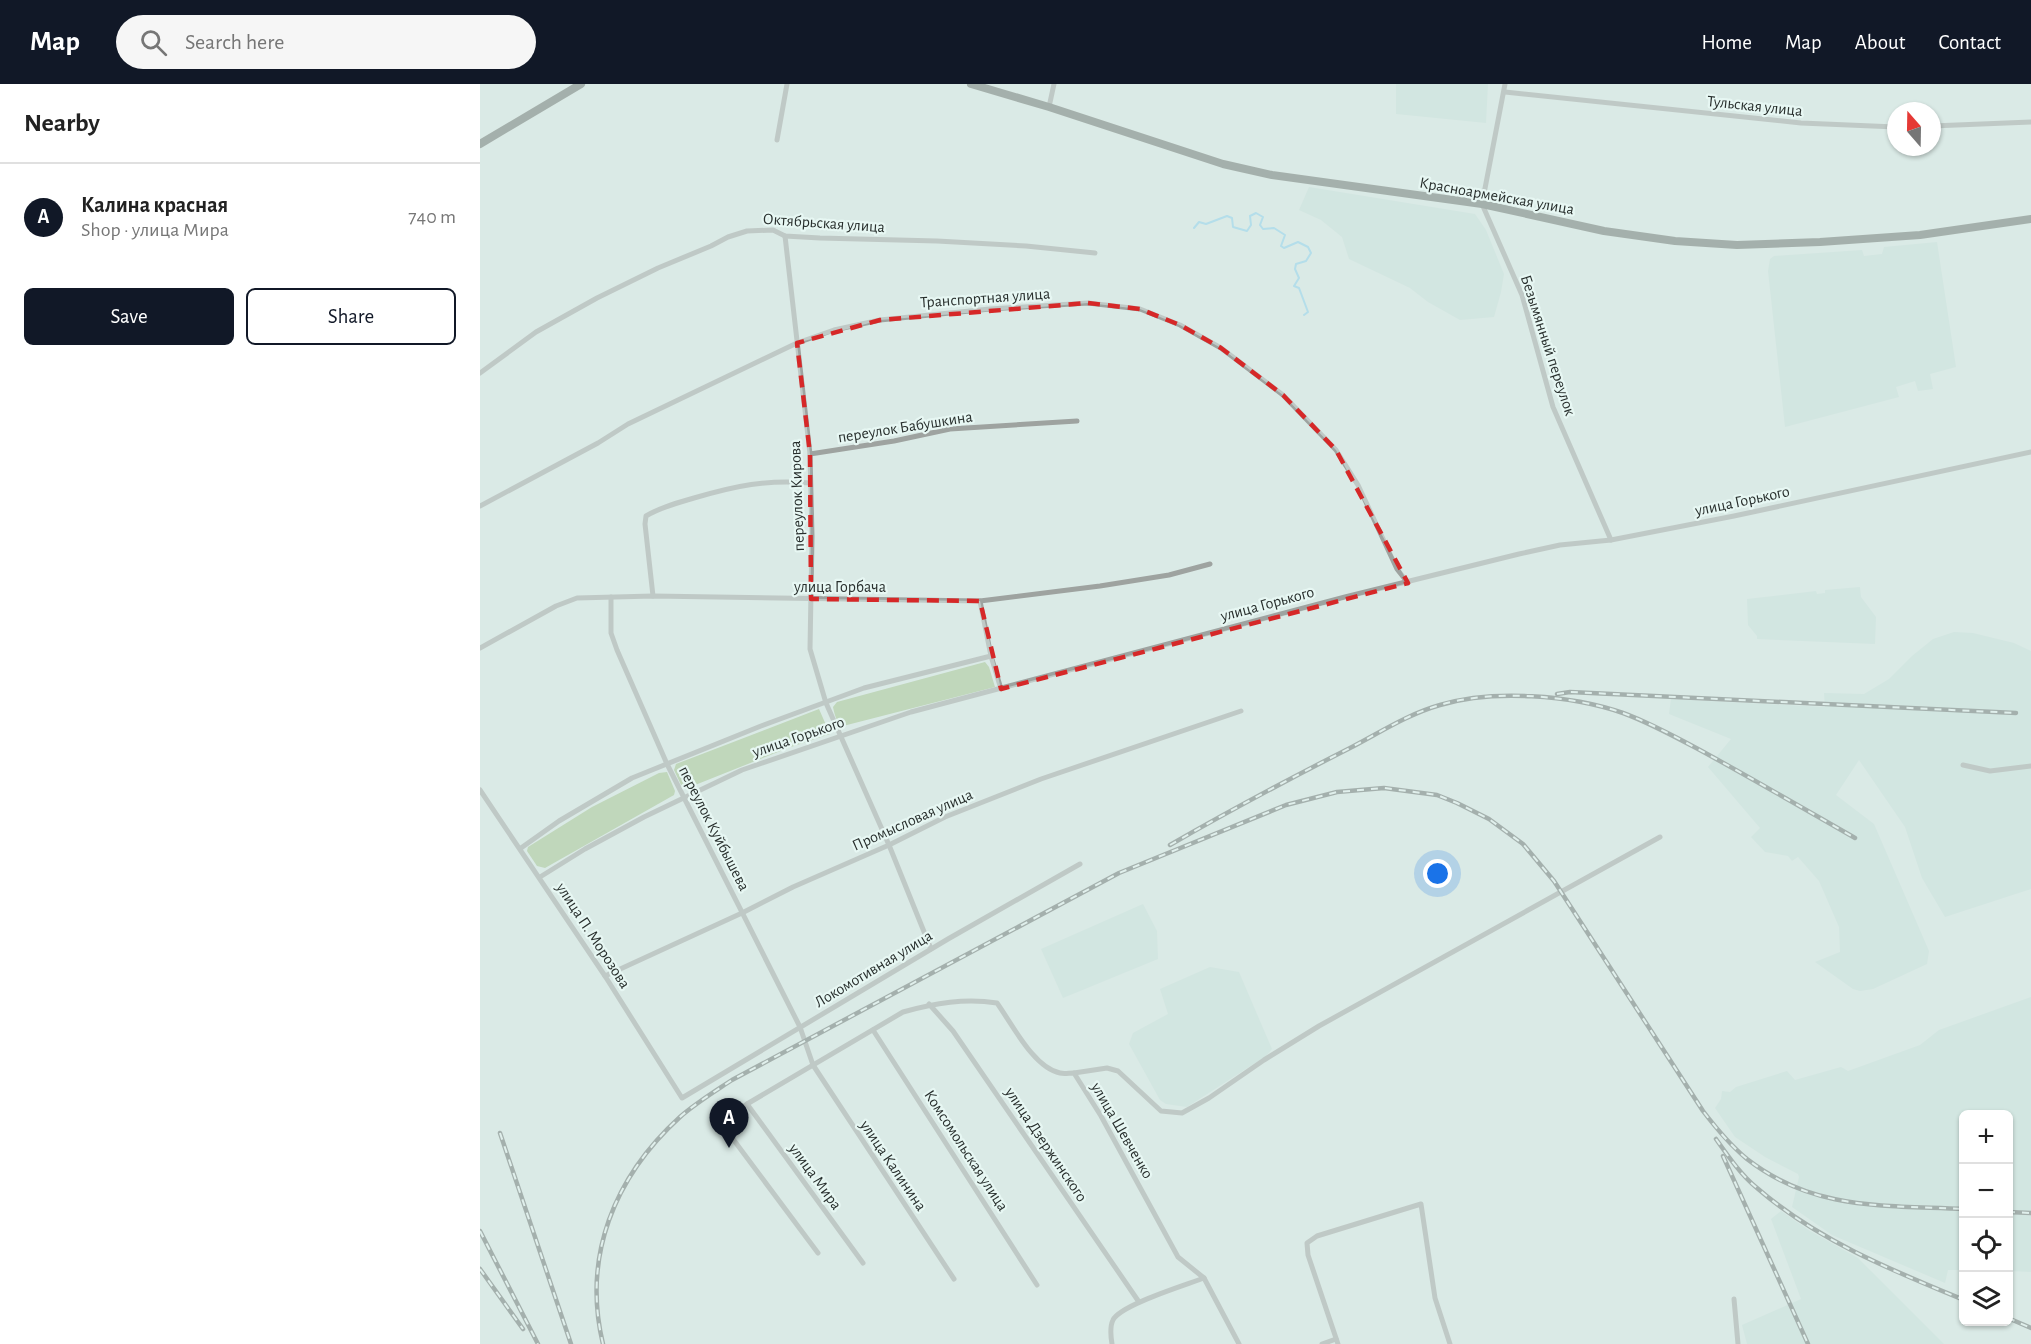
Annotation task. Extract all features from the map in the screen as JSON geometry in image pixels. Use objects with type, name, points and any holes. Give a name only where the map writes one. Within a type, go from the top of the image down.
[{"type":"main road","points":[[480,144],[581,84]]},
{"type":"main road","name":"Красноармейская улица","points":[[970,84],[1049,107],[1223,164],[1272,176],[1482,204],[1604,231],[1675,241],[1737,245],[1820,242],[1920,235],[2031,219]]},
{"type":"street","points":[[777,140],[787,84]]},
{"type":"street","points":[[1049,107],[1054,84]]},
{"type":"street","points":[[1482,204],[1505,84]]},
{"type":"street","name":"Тульская улица","points":[[1505,92],[1801,123],[1887,127]]},
{"type":"street","points":[[1941,126],[2031,122]]},
{"type":"street","name":"Безымянный переулок","points":[[1482,204],[1522,295],[1553,407],[1611,540]]},
{"type":"street","name":"Октябрьская улица","points":[[480,373],[536,332],[597,297],[728,237],[747,231],[773,230],[785,236],[1026,246],[1095,253]]},
{"type":"street","name":"переулок Кирова","points":[[785,236],[810,454],[812,536],[810,649],[826,702],[889,844],[931,950]]},
{"type":"street","name":"Транспортная улица","points":[[480,506],[598,443],[628,424],[796,343],[834,330],[880,320],[990,309],[1088,303],[1140,309],[1180,325],[1221,348],[1283,395],[1336,450],[1358,485],[1397,568],[1408,583]]},
{"type":"street","name":"переулок Бабушкина","points":[[810,454],[894,441],[950,429],[1077,421]]},
{"type":"street","name":"улица Горького","points":[[540,878],[605,837],[742,770],[911,712],[1322,603],[1560,545],[1611,540],[1734,516],[2031,452]]},
{"type":"street","points":[[653,596],[646,516],[660,508],[746,484],[788,481],[810,483]]},
{"type":"street","name":"улица Горбача","points":[[480,648],[556,606],[577,598],[653,596],[980,601],[1108,585],[1169,575],[1210,564]]},
{"type":"street","name":"переулок Куйбышева","points":[[611,597],[611,633],[667,764],[800,1027],[813,1065]]},
{"type":"street","points":[[980,601],[991,656],[1001,689]]},
{"type":"street","points":[[521,848],[559,821],[632,778],[761,726],[864,688],[991,656]]},
{"type":"street","name":"Промысловая улица","points":[[605,976],[945,817],[1041,779],[1241,711]]},
{"type":"street","points":[[1963,765],[1990,771],[2031,766]]},
{"type":"street","name":"улица П. Морозова","points":[[480,790],[605,976],[682,1098]]},
{"type":"street","points":[[1074,1073],[1107,1068],[1118,1071],[1161,1111],[1182,1113],[1320,1026],[1660,837]]},
{"type":"street","name":"Локомотивная улица","points":[[682,1098],[1080,864]]},
{"type":"street","name":"улица Шевченко","points":[[929,1004],[974,1000],[997,1003],[1042,1064],[1058,1073],[1074,1073],[1101,1116],[1178,1257],[1204,1278]]},
{"type":"street","points":[[818,1253],[721,1123],[747,1104],[903,1012],[929,1004]]},
{"type":"street","name":"улица Дзержинского","points":[[929,1004],[953,1030],[1138,1302]]},
{"type":"street","name":"Комсомольская улица","points":[[873,1030],[1037,1285]]},
{"type":"street","name":"улица Калинина","points":[[813,1065],[954,1279]]},
{"type":"street","name":"улица Мира","points":[[747,1104],[863,1263]]},
{"type":"street","points":[[1322,1344],[1337,1342],[1308,1255],[1307,1243],[1317,1236],[1421,1204],[1435,1298],[1450,1344]]},
{"type":"street","points":[[1112,1344],[1113,1320],[1121,1312],[1138,1302],[1204,1278],[1239,1344]]},
{"type":"street","points":[[1734,1299],[1738,1344]]},
{"type":"highlighted area","points":[[1088,303],[1140,309],[1180,325],[1221,348],[1283,395],[1336,450],[1408,583],[1001,689],[980,601],[811,599],[810,454],[797,343],[880,320]]},
{"type":"shaded area","points":[[1396,84],[1488,84],[1486,123],[1396,114]]},
{"type":"shaded area","points":[[1309,187],[1475,214],[1486,230],[1504,274],[1494,317],[1460,320],[1428,302],[1410,288],[1349,259],[1342,237],[1321,220],[1299,210]]},
{"type":"shaded area","points":[[1937,242],[1956,367],[1930,374],[1933,389],[1918,391],[1915,381],[1896,387],[1899,397],[1785,427],[1768,271],[1770,259],[1774,256],[1862,250],[1864,256],[1882,254],[1884,247]]},
{"type":"shaded area","points":[[1860,587],[1861,597],[1876,617],[1875,644],[1757,639],[1748,625],[1747,599],[1816,591],[1817,594],[1825,593],[1825,590]]},
{"type":"shaded area","points":[[1954,632],[1973,633],[2014,643],[2031,651],[2031,889],[1945,917],[1922,878],[1905,827],[1859,760],[1836,795],[1874,824],[1929,951],[1927,964],[1873,989],[1860,991],[1853,989],[1815,962],[1840,952],[1839,927],[1819,881],[1798,857],[1792,861],[1788,856],[1765,852],[1751,837],[1760,828],[1708,767],[1731,739],[1669,714],[1671,699],[1825,707],[1824,693],[1864,694],[1889,679],[1933,639]]},
{"type":"shaded area","points":[[1143,904],[1157,931],[1158,959],[1063,998],[1041,949]]},
{"type":"shaded area","points":[[1210,967],[1239,972],[1272,1049],[1266,1056],[1187,1107],[1166,1104],[1160,1100],[1129,1044],[1133,1033],[1168,1014],[1160,989]]},
{"type":"shaded area","points":[[2031,997],[2031,1272],[2013,1271],[2013,1110],[1959,1110],[1959,1270],[1948,1270],[1945,1283],[1832,1235],[1792,1207],[1798,1174],[1765,1157],[1735,1137],[1715,1108],[1721,1099],[1722,1091],[1730,1092],[1736,1087],[1787,1071],[1795,1080],[1841,1067],[1848,1071],[1920,1045],[1939,1030]]},
{"type":"shaded area","points":[[1781,1211],[1810,1231],[1858,1258],[1944,1344],[1747,1344],[1742,1325],[1801,1299],[1771,1219]]},
{"type":"green space","points":[[985,662],[989,667],[995,687],[843,726],[835,716],[833,707],[837,702]]},
{"type":"green space","points":[[819,709],[830,734],[788,748],[685,789],[682,787],[674,770],[676,764]]},
{"type":"green space","points":[[667,772],[675,791],[674,795],[545,868],[537,866],[527,851],[528,847],[592,807],[659,773]]},
{"type":"waterway","points":[[1194,228],[1199,222],[1206,224],[1227,216],[1232,218],[1233,227],[1247,231],[1251,225],[1250,216],[1256,213],[1263,217],[1260,225],[1263,229],[1274,228],[1285,235],[1281,246],[1284,248],[1298,242],[1308,247],[1311,253],[1306,261],[1296,264],[1295,269],[1299,278],[1294,286],[1299,288],[1308,312],[1304,315]]},
{"type":"railway","points":[[1557,694],[1570,692],[2016,713]]},
{"type":"railway","points":[[1170,845],[1259,795],[1417,713],[1461,700],[1507,696],[1556,698],[1602,707],[1634,717],[1667,732],[1855,838]]},
{"type":"railway","points":[[603,1344],[598,1312],[597,1280],[601,1250],[609,1220],[621,1192],[637,1166],[657,1140],[692,1107],[732,1080],[1119,873],[1286,805],[1337,792],[1384,788],[1437,795],[1489,819],[1523,844],[1554,881],[1703,1111],[1741,1154],[1772,1176],[1824,1197],[1850,1202],[1959,1209]]},
{"type":"railway","points":[[500,1133],[571,1344]]},
{"type":"railway","points":[[1716,1139],[1751,1183],[1804,1223],[1882,1265],[1959,1298]]},
{"type":"railway","points":[[1723,1156],[1808,1344]]},
{"type":"railway","points":[[2013,1212],[2031,1213]]},
{"type":"railway","points":[[480,1231],[538,1344]]},
{"type":"railway","points":[[480,1269],[523,1329]]},
{"type":"railway","points":[[2013,1320],[2031,1328]]},
{"type":"place","name":"Калина красная","points":[[729,1148]]}]
